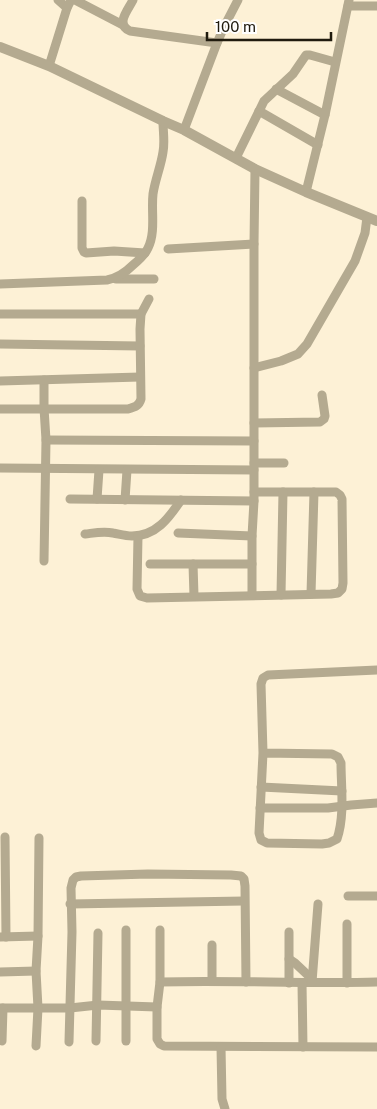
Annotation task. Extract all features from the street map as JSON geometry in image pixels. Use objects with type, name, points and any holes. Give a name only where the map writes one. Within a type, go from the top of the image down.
[{"type":"street","points":[[49,66],[69,4],[58,0]]},
{"type":"street","points":[[76,0],[123,25],[125,29],[217,43]]},
{"type":"street","points":[[123,25],[123,19],[133,0]]},
{"type":"street","points":[[184,130],[217,43],[238,0]]},
{"type":"street","points":[[306,192],[325,115],[348,3],[377,6]]},
{"type":"street","points":[[0,47],[49,66],[184,130],[255,169],[372,219],[355,261],[307,344],[298,354],[282,362],[254,368]]},
{"type":"street","points":[[236,158],[264,101],[293,74],[306,55],[310,54],[336,62]]},
{"type":"street","points":[[276,89],[325,115]]},
{"type":"street","points":[[259,111],[318,145]]},
{"type":"street","points":[[116,279],[146,253],[152,238],[153,194],[163,153],[163,121]]},
{"type":"street","points":[[252,595],[255,169]]},
{"type":"street","points":[[82,201],[82,248],[84,252],[146,253]]},
{"type":"street","points":[[168,249],[254,244]]},
{"type":"street","points":[[0,284],[154,279]]},
{"type":"street","points":[[0,409],[128,409],[136,407],[140,404],[141,399],[141,314],[149,299]]},
{"type":"street","points":[[0,314],[141,314]]},
{"type":"street","points":[[0,344],[140,346]]},
{"type":"street","points":[[0,381],[140,377]]},
{"type":"street","points":[[44,380],[46,440],[44,561]]},
{"type":"street","points":[[254,423],[320,422],[324,419],[322,395]]},
{"type":"street","points":[[46,440],[254,441]]},
{"type":"street","points":[[0,468],[127,470],[254,467],[284,463]]},
{"type":"street","points":[[97,500],[99,470]]},
{"type":"street","points":[[124,500],[127,470]]},
{"type":"street","points":[[281,595],[282,492]]},
{"type":"street","points":[[70,499],[181,500],[254,497],[282,492],[336,492],[342,499],[342,589],[338,593],[146,598],[140,596],[137,588],[138,536]]},
{"type":"street","points":[[311,594],[314,492]]},
{"type":"street","points":[[85,534],[106,532],[138,536],[154,530],[163,524],[181,500]]},
{"type":"street","points":[[178,533],[252,536]]},
{"type":"street","points":[[150,564],[252,564]]},
{"type":"street","points":[[194,564],[194,596]]},
{"type":"street","points":[[263,753],[332,754],[338,757],[340,763],[342,806],[340,831],[337,838],[329,843],[322,844],[267,842],[261,840],[259,833],[260,787],[263,753],[261,684],[263,678],[268,674],[377,670]]},
{"type":"street","points":[[260,787],[342,791]]},
{"type":"street","points":[[260,808],[328,808],[377,804]]},
{"type":"street","points":[[6,837],[3,937],[38,936]]},
{"type":"street","points":[[36,1046],[39,838]]},
{"type":"street","points":[[69,1042],[72,932],[70,904],[71,884],[76,877],[148,874],[241,876],[244,879],[246,982]]},
{"type":"street","points":[[348,896],[377,896]]},
{"type":"street","points":[[70,904],[244,901]]},
{"type":"street","points":[[312,981],[318,904]]},
{"type":"street","points":[[346,924],[346,983]]},
{"type":"street","points":[[126,930],[126,1041]]},
{"type":"street","points":[[160,930],[160,982],[157,1007],[158,1039],[160,1044],[164,1046],[221,1047],[377,1047]]},
{"type":"street","points":[[289,932],[289,983]]},
{"type":"street","points":[[96,1041],[98,933]]},
{"type":"street","points":[[212,945],[212,981]]},
{"type":"street","points":[[289,959],[295,962],[312,981]]},
{"type":"street","points":[[0,972],[36,970]]},
{"type":"street","points":[[160,982],[377,982]]},
{"type":"street","points":[[302,983],[303,1047]]},
{"type":"street","points":[[2,1041],[1,1008],[157,1007]]},
{"type":"street","points":[[221,1047],[222,1099],[225,1109]]}]
